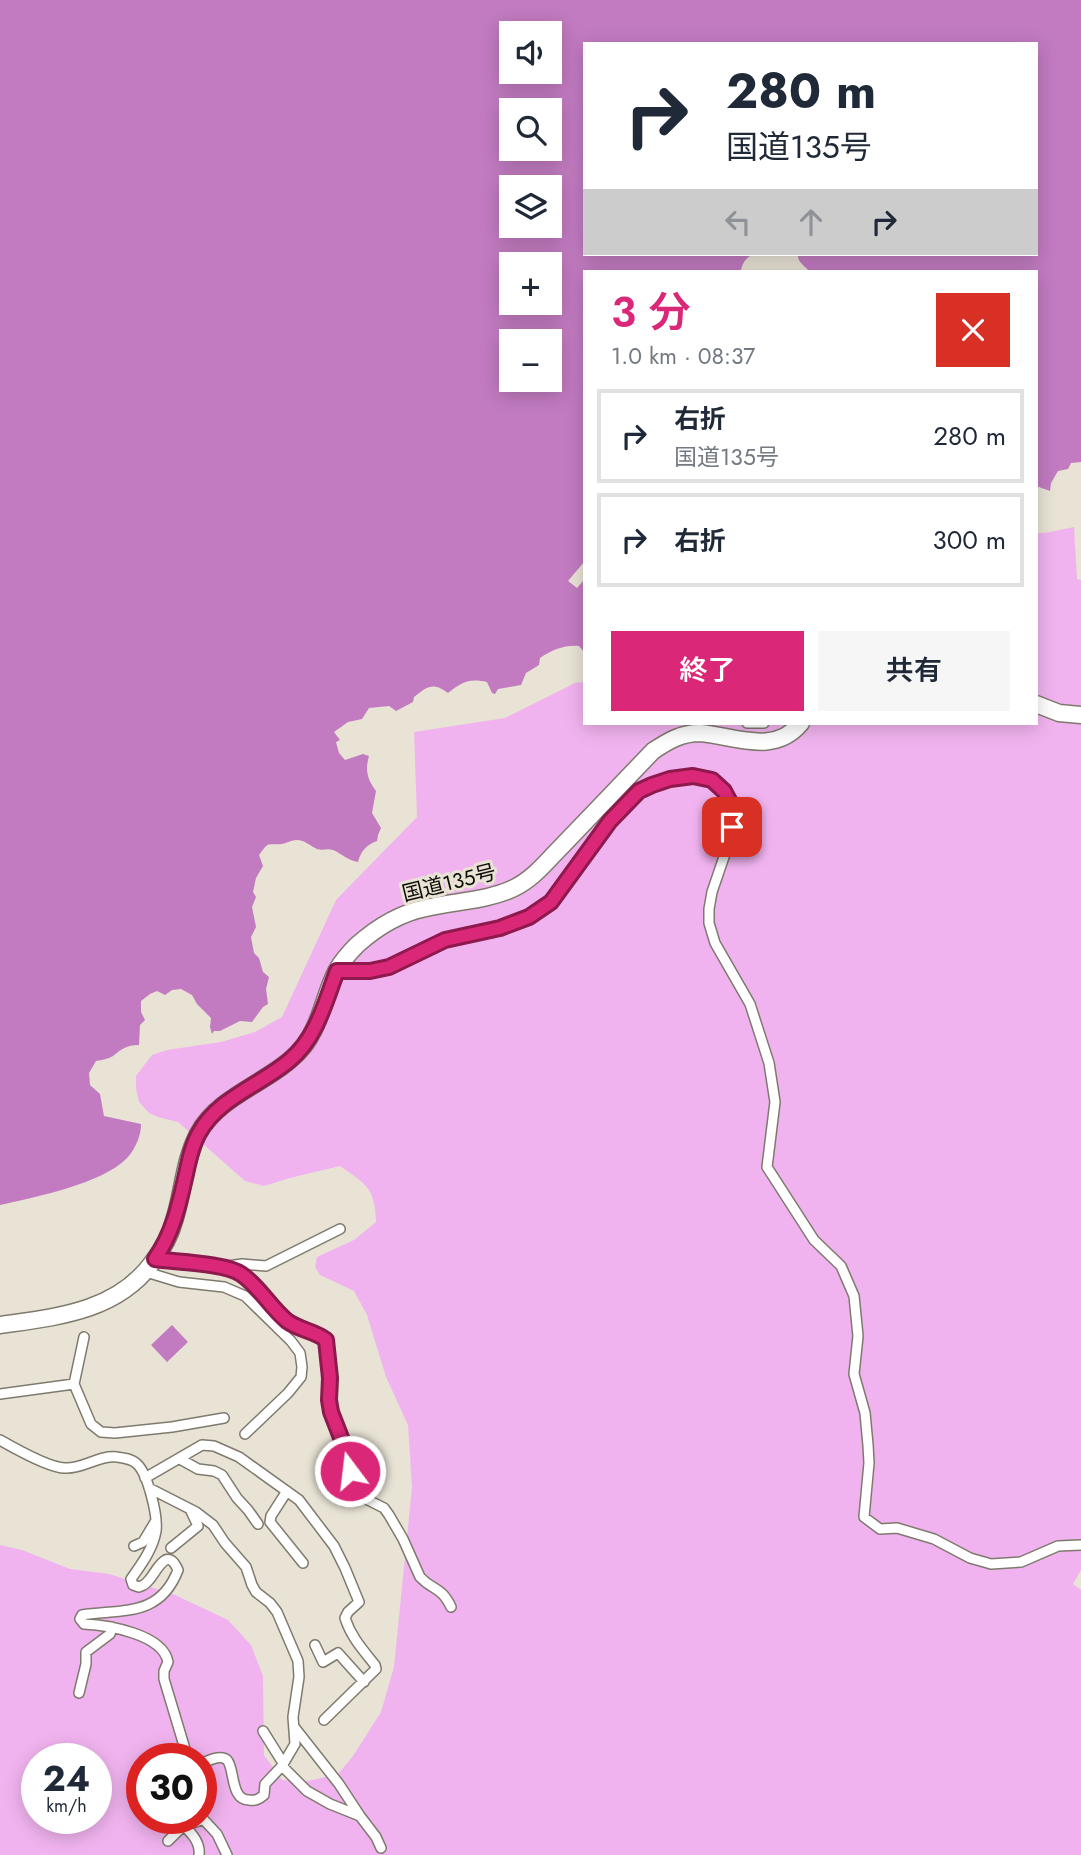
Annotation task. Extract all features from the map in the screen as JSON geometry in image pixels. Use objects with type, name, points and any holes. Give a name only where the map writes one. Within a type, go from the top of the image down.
[{"type":"highway","points":[[1038,705],[1059,713],[1081,715]]},
{"type":"highway","name":"国道135号","points":[[0,1325],[91,1308],[116,1296],[150,1265],[171,1233],[192,1149],[199,1133],[216,1111],[274,1072],[304,1046],[321,1015],[344,959],[375,931],[397,918],[424,908],[499,895],[527,881],[653,751],[672,738],[694,728],[759,742],[770,741],[779,740],[792,733],[799,725]]},
{"type":"street","points":[[337,971],[370,971],[389,967],[445,940],[500,928],[529,917],[551,902],[610,821],[639,791],[670,779],[693,776],[712,780],[724,791],[732,806],[733,819],[726,851],[712,892],[709,923],[715,943],[750,1004],[769,1063],[775,1102],[767,1167],[814,1240],[841,1266],[854,1296],[858,1336],[855,1374],[865,1413],[869,1463],[864,1517],[880,1529],[897,1528],[934,1539],[970,1558],[991,1564],[1021,1562],[1058,1546],[1081,1545]]},
{"type":"street","points":[[150,1265],[218,1268],[242,1264],[266,1266],[340,1229]]},
{"type":"street","points":[[150,1265],[179,1282],[224,1287],[235,1291],[253,1303],[300,1353],[301,1377],[288,1393],[244,1434]]},
{"type":"street","points":[[218,1268],[241,1274],[288,1322],[326,1340],[331,1412],[346,1449],[355,1483],[368,1500],[384,1508],[403,1539],[420,1577],[444,1593],[451,1607]]},
{"type":"street","points":[[84,1337],[74,1384],[91,1424],[101,1432],[172,1427],[224,1418]]},
{"type":"street","points":[[0,1394],[74,1384]]},
{"type":"street","points":[[0,1440],[64,1468],[86,1464],[102,1457],[135,1461],[140,1467],[149,1488],[156,1532],[145,1559],[131,1580],[139,1587],[145,1584],[160,1563],[166,1560],[175,1563],[177,1574],[166,1590],[143,1608],[80,1617],[83,1624],[112,1627],[157,1644],[167,1656],[164,1679],[183,1743]]},
{"type":"street","points":[[145,1478],[202,1446],[214,1446],[239,1457],[299,1500],[334,1546],[359,1602],[345,1618],[356,1642],[376,1669],[324,1720]]},
{"type":"street","points":[[180,1459],[198,1469],[222,1475],[258,1524]]},
{"type":"street","points":[[149,1488],[190,1509],[213,1525],[225,1544],[246,1567],[256,1592],[277,1612],[298,1661],[299,1677],[293,1717],[295,1744],[283,1765],[265,1784],[264,1795],[260,1800],[246,1801],[241,1797],[228,1760],[217,1758]]},
{"type":"street","points":[[287,1491],[270,1522],[303,1563]]},
{"type":"street","points":[[171,1548],[198,1526],[190,1509]]},
{"type":"street","points":[[134,1546],[143,1542],[155,1521]]},
{"type":"street","points":[[79,1693],[86,1664],[86,1651],[110,1634],[112,1627]]},
{"type":"street","points":[[315,1645],[323,1662],[338,1653],[364,1682]]},
{"type":"street","points":[[295,1728],[355,1805],[381,1848]]},
{"type":"street","points":[[263,1731],[283,1765],[307,1791],[360,1816]]},
{"type":"street","points":[[168,1841],[176,1834]]},
{"type":"street","points":[[192,1834],[198,1842],[199,1855]]},
{"type":"street","points":[[217,1834],[228,1855]]},
{"type":"street","points":[[219,1855],[222,1844]]},
{"type":"shaded area","points":[[0,0],[1081,0],[1081,462],[1071,463],[1068,469],[1058,471],[1050,491],[1038,487],[1038,270],[808,270],[798,257],[1038,256],[1038,42],[583,42],[583,256],[750,256],[741,270],[583,270],[583,563],[568,581],[577,588],[583,581],[583,651],[579,646],[554,650],[540,658],[539,665],[526,673],[521,685],[498,689],[495,694],[487,682],[475,680],[457,686],[448,693],[438,687],[431,687],[414,697],[413,702],[396,711],[389,706],[369,708],[362,719],[348,722],[334,732],[340,740],[336,742],[339,753],[345,760],[363,754],[369,756],[368,774],[376,791],[372,813],[381,828],[377,841],[365,849],[358,862],[333,850],[317,849],[297,840],[268,845],[259,855],[263,866],[256,878],[253,892],[256,897],[252,907],[256,927],[251,937],[254,953],[259,958],[263,972],[269,977],[266,989],[268,1004],[252,1022],[240,1021],[212,1034],[211,1018],[192,995],[181,989],[172,990],[165,995],[157,991],[141,1001],[141,1012],[145,1020],[140,1025],[139,1045],[127,1047],[111,1057],[96,1061],[89,1073],[90,1085],[100,1094],[104,1116],[141,1124],[138,1140],[127,1158],[116,1167],[85,1182],[0,1205]]},
{"type":"shaded area","points":[[1074,527],[1077,579],[1081,580],[1081,1570],[1073,1584],[1081,1590],[1081,1855],[0,1855],[0,1545],[22,1550],[70,1569],[109,1574],[173,1594],[228,1620],[251,1645],[263,1676],[264,1755],[282,1780],[308,1781],[338,1774],[381,1712],[394,1667],[412,1487],[408,1425],[386,1377],[367,1315],[354,1291],[320,1275],[315,1267],[317,1257],[354,1240],[376,1222],[371,1194],[363,1183],[340,1166],[264,1186],[245,1181],[178,1122],[149,1113],[139,1102],[136,1076],[152,1055],[167,1050],[221,1042],[255,1032],[282,1017],[336,900],[417,817],[414,732],[505,718],[575,683],[583,682],[583,725],[1038,725],[1038,533]]},
{"type":"shaded area","points":[[172,1325],[188,1342],[167,1362],[151,1345]]},
{"type":"route","points":[[350,1471],[347,1453],[331,1412],[326,1340],[288,1322],[267,1298],[237,1272],[155,1259],[171,1233],[192,1149],[199,1133],[216,1111],[274,1072],[304,1046],[321,1015],[337,971],[370,971],[389,967],[445,940],[500,928],[529,917],[551,902],[610,821],[639,791],[670,779],[693,776],[712,780],[724,791],[732,806],[732,827]]}]
